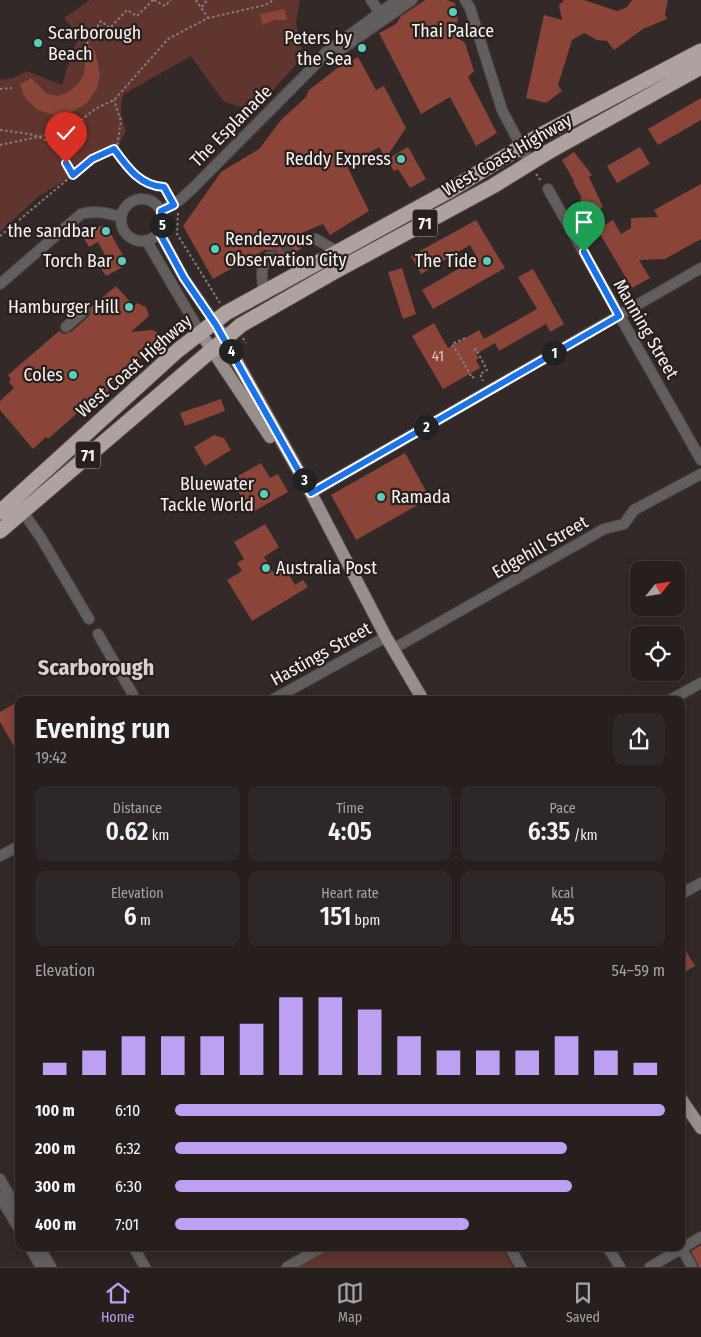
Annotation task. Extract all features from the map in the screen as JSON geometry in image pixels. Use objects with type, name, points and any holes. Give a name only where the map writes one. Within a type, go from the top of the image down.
[{"type":"highway","name":"West Coast Highway","points":[[0,512],[214,321],[447,192],[520,146],[701,51]]},
{"type":"highway","name":"West Coast Highway","points":[[0,532],[241,325],[332,272],[493,186],[530,163],[701,67]]},
{"type":"main road","points":[[214,321],[311,493],[386,637],[421,696]]},
{"type":"main road","points":[[200,332],[276,445],[311,493]]},
{"type":"main road","points":[[685,1104],[699,1120]]},
{"type":"street","points":[[371,0],[382,15]]},
{"type":"street","name":"The Esplanade","points":[[382,15],[397,0]]},
{"type":"street","name":"The Esplanade","points":[[161,211],[174,205],[335,43],[382,15],[412,0]]},
{"type":"street","points":[[465,0],[470,8],[502,110],[530,163]]},
{"type":"street","name":"Manning Street","points":[[548,189],[701,460]]},
{"type":"street","points":[[136,200],[153,202],[161,211],[162,222],[159,232],[146,240],[136,240],[128,235],[122,227],[121,217],[126,206],[136,200]]},
{"type":"street","points":[[0,284],[80,214],[100,212],[121,217]]},
{"type":"street","points":[[159,232],[184,278],[214,321]]},
{"type":"street","points":[[301,241],[316,239],[338,252]]},
{"type":"street","points":[[146,240],[200,332]]},
{"type":"street","points":[[264,292],[261,275],[263,266],[269,257]]},
{"type":"street","points":[[311,493],[701,268]]},
{"type":"street","points":[[66,327],[85,310]]},
{"type":"street","name":"Edgehill Street","points":[[393,649],[604,529],[624,524],[634,510],[701,474]]},
{"type":"street","points":[[23,512],[41,538],[89,618]]},
{"type":"street","points":[[98,634],[134,696]]},
{"type":"street","name":"Hastings Street","points":[[279,696],[386,637]]},
{"type":"street","points":[[677,696],[701,683]]},
{"type":"street","points":[[0,856],[15,848]]},
{"type":"street","points":[[685,892],[701,883]]},
{"type":"street","points":[[0,1179],[13,1212]]},
{"type":"street","points":[[0,1197],[13,1212]]},
{"type":"street","points":[[685,1245],[701,1237]]},
{"type":"street","points":[[32,1251],[41,1267]]},
{"type":"street","points":[[42,1251],[51,1267]]},
{"type":"street","points":[[136,1251],[145,1267]]},
{"type":"street","points":[[287,1267],[316,1251]]},
{"type":"street","points":[[512,1251],[521,1267]]},
{"type":"street","points":[[610,1251],[620,1267]]},
{"type":"street","points":[[650,1267],[674,1251]]},
{"type":"street","points":[[676,1251],[692,1267]]},
{"type":"path","points":[[87,44],[101,21],[110,28],[126,10],[137,16],[154,0],[165,6],[171,0]]},
{"type":"path","points":[[196,0],[208,18]]},
{"type":"path","points":[[202,7],[207,0]]},
{"type":"path","points":[[0,145],[42,136],[80,121],[95,109],[114,100],[168,39],[208,18],[274,0]]},
{"type":"path","points":[[0,89],[12,88]]},
{"type":"path","points":[[0,236],[92,159],[117,147],[121,121],[114,100]]},
{"type":"path","points":[[0,130],[42,136],[59,152],[73,175]]},
{"type":"path","points":[[114,149],[128,168],[144,182],[164,187],[179,215],[178,234],[221,305]]},
{"type":"path","points":[[530,163],[548,189]]},
{"type":"path","points":[[465,338],[452,344],[472,378],[475,376]]},
{"type":"path","points":[[474,350],[476,349],[487,370],[480,374],[483,380]]},
{"type":"shaded area","points":[[90,0],[300,0],[296,23],[303,57],[273,90],[242,107],[224,102],[191,56],[124,94],[121,112],[126,130],[117,150],[39,196],[0,232],[0,80],[13,78],[27,71],[62,85],[73,49],[80,37],[64,18]]},
{"type":"shaded area","points":[[319,1251],[504,1251],[513,1267],[290,1267]]},
{"type":"building","points":[[425,0],[447,0],[455,3],[458,19],[453,34],[465,43],[474,71],[468,77],[497,133],[476,146],[450,97],[421,114],[379,33],[396,24],[401,16]]},
{"type":"building","points":[[564,0],[584,0],[617,11],[627,7],[632,0],[668,0],[665,14],[667,19],[643,29],[614,50],[607,41],[597,40],[584,33],[572,40],[558,85],[562,91],[546,103],[526,98],[544,15],[562,20],[559,5]]},
{"type":"building","points":[[284,9],[287,20],[274,20],[262,25],[260,14]]},
{"type":"building","points":[[89,45],[95,51],[100,75],[97,88],[87,103],[68,114],[56,116],[38,110],[29,102],[23,94],[20,84],[31,78],[47,94],[58,96],[68,92],[78,84],[84,74],[85,61],[80,50]]},
{"type":"building","points":[[358,57],[376,90],[384,86],[406,128],[386,158],[379,147],[347,166],[369,211],[330,235],[323,224],[297,235],[294,242],[302,248],[274,265],[275,254],[271,250],[265,250],[213,279],[183,226],[221,172],[259,149],[281,120],[306,97],[309,90],[336,69]]},
{"type":"building","points":[[701,98],[701,120],[658,145],[648,129]]},
{"type":"building","points":[[408,147],[426,179],[410,188],[398,169],[394,171],[387,159]]},
{"type":"building","points":[[640,147],[650,164],[617,183],[607,166]]},
{"type":"building","points":[[574,152],[592,175],[589,177],[603,207],[589,215],[580,199],[582,198],[574,181],[562,160]]},
{"type":"building","points":[[701,184],[701,239],[665,259],[639,260],[650,278],[632,288],[597,229],[613,220],[621,234],[631,228],[631,218],[658,217],[654,210]]},
{"type":"building","name":"The Tide","points":[[476,220],[505,268],[433,309],[422,290],[477,258],[470,245],[421,274],[411,256]]},
{"type":"building","points":[[103,225],[108,229],[128,264],[106,276],[101,269],[109,262],[98,242],[89,247],[82,235]]},
{"type":"building","points":[[402,268],[416,314],[403,319],[388,272]]},
{"type":"building","points":[[533,269],[564,324],[550,332],[546,324],[499,351],[495,343],[476,354],[479,358],[476,360],[480,368],[443,389],[412,336],[434,323],[448,348],[479,330],[484,339],[537,309],[518,277]]},
{"type":"building","points":[[116,286],[134,306],[137,303],[146,307],[149,316],[131,332],[152,330],[157,332],[161,342],[159,352],[154,346],[109,386],[111,388],[103,396],[100,393],[48,439],[46,437],[33,449],[0,410],[0,401],[14,388],[9,382],[11,380],[8,375],[59,331],[64,334],[71,332],[90,315],[91,307]]},
{"type":"building","points":[[221,399],[225,411],[185,426],[180,413]]},
{"type":"building","points":[[214,435],[224,438],[231,450],[205,466],[194,447]]},
{"type":"building","name":"Ramada","points":[[405,453],[430,498],[356,540],[331,495]]},
{"type":"building","points":[[261,463],[270,478],[278,474],[288,492],[251,513],[231,480]]},
{"type":"building","points":[[265,524],[279,547],[264,557],[275,575],[285,568],[295,585],[303,580],[308,587],[252,621],[227,580],[242,571],[237,563],[244,559],[234,542]]},
{"type":"building","points":[[15,703],[15,748],[0,722],[0,712]]},
{"type":"building","points":[[685,950],[695,966],[685,972]]},
{"type":"building","points":[[701,1245],[701,1267],[699,1267],[691,1251]]},
{"type":"tunnel","points":[[269,257],[301,241]]},
{"type":"place","name":"Thai Palace","points":[[453,12]]},
{"type":"place","name":"Scarborough Beach","points":[[38,43]]},
{"type":"place","name":"Peters by the Sea","points":[[362,48]]},
{"type":"place","name":"Reddy Express","points":[[401,159]]},
{"type":"place","name":"the sandbar","points":[[106,231]]},
{"type":"place","name":"Rendezvous Observation City","points":[[215,249]]},
{"type":"place","name":"Torch Bar","points":[[122,261]]},
{"type":"place","name":"The Tide","points":[[487,261]]},
{"type":"place","name":"Hamburger Hill","points":[[129,307]]},
{"type":"place","name":"Coles","points":[[73,375]]},
{"type":"place","name":"Bluewater Tackle World","points":[[264,494]]},
{"type":"place","name":"Ramada","points":[[381,497]]},
{"type":"place","name":"Australia Post","points":[[266,568]]},
{"type":"district","name":"Scarborough","points":[[96,667]]},
{"type":"route","points":[[66,163],[73,175],[92,159],[114,149],[128,168],[144,182],[164,187],[174,205],[161,211],[162,222],[159,232],[184,278],[216,325],[311,493],[619,316],[584,252]]}]
